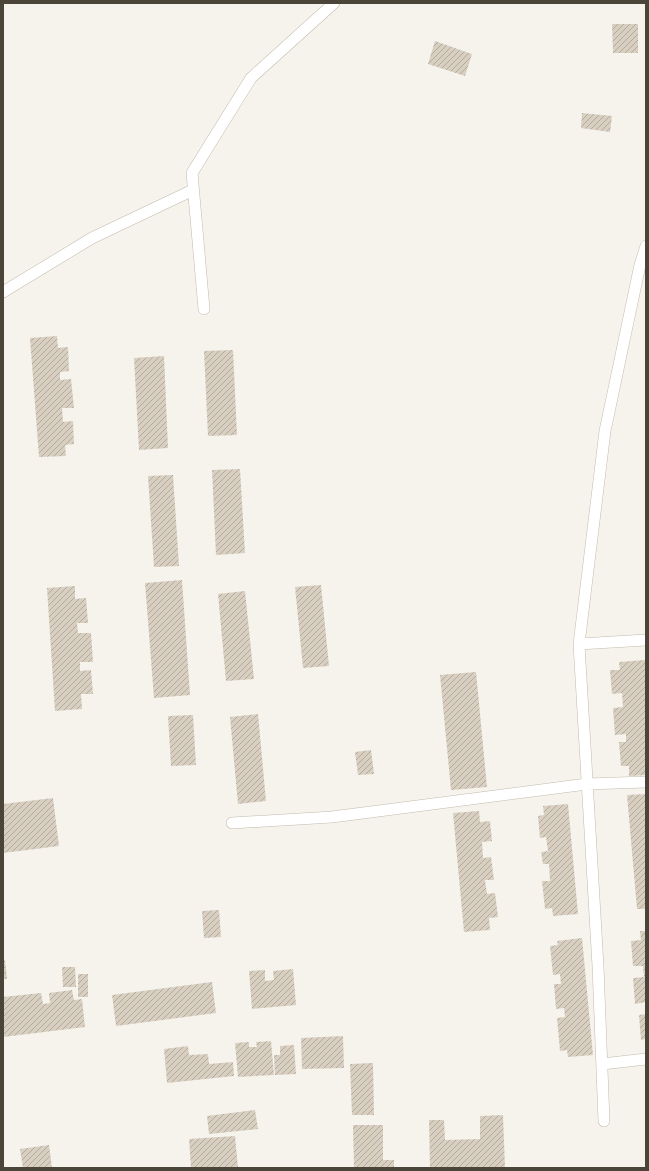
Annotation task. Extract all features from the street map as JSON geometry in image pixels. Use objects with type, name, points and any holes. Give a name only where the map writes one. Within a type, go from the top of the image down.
[{"type":"lane","points":[[204,309],[192,173],[251,78],[334,3]]},
{"type":"lane","points":[[3,292],[92,238],[193,190]]},
{"type":"lane","points":[[604,1121],[597,958],[579,644],[605,431],[640,265],[646,246]]},
{"type":"lane","points":[[579,644],[646,640]]},
{"type":"lane","points":[[232,823],[332,817],[587,784],[646,782]]},
{"type":"lane","points":[[602,1064],[646,1059]]},
{"type":"building","points":[[612,24],[638,24],[638,53],[613,53]]},
{"type":"building","points":[[435,41],[472,54],[465,76],[428,64]]},
{"type":"building","points":[[582,113],[612,116],[610,132],[581,128]]},
{"type":"building","points":[[57,336],[58,348],[68,347],[69,371],[60,372],[60,380],[71,379],[74,408],[62,408],[63,422],[73,421],[74,444],[65,445],[66,456],[39,457],[30,338]]},
{"type":"building","points":[[233,350],[237,435],[208,436],[204,351]]},
{"type":"building","points":[[164,356],[168,448],[139,450],[134,358]]},
{"type":"building","points":[[240,469],[245,553],[216,555],[212,470]]},
{"type":"building","points":[[173,475],[179,566],[154,567],[148,476]]},
{"type":"building","points":[[182,580],[190,695],[154,698],[145,583]]},
{"type":"building","points":[[321,585],[329,666],[303,668],[295,587]]},
{"type":"building","points":[[75,586],[75,599],[86,598],[88,623],[77,623],[78,633],[91,633],[93,662],[80,662],[80,671],[91,670],[93,694],[81,694],[82,709],[55,711],[47,588]]},
{"type":"building","points":[[245,591],[254,679],[226,681],[218,594]]},
{"type":"building","points":[[645,660],[646,775],[629,776],[629,766],[621,766],[619,742],[626,742],[626,734],[615,735],[613,708],[623,707],[622,693],[612,694],[610,670],[620,670],[619,662]]},
{"type":"building","points":[[476,672],[487,787],[451,790],[440,675]]},
{"type":"building","points":[[258,714],[266,801],[238,804],[230,717]]},
{"type":"building","points":[[193,715],[196,765],[171,766],[168,716]]},
{"type":"building","points":[[371,750],[374,774],[358,775],[355,752]]},
{"type":"building","points":[[646,794],[646,909],[637,909],[627,795]]},
{"type":"building","points":[[53,798],[59,846],[3,853],[3,804]]},
{"type":"building","points":[[568,804],[578,914],[553,916],[552,908],[545,909],[542,881],[550,881],[549,864],[543,864],[541,852],[548,851],[546,837],[540,838],[538,816],[544,815],[543,806]]},
{"type":"building","points":[[479,811],[480,822],[490,821],[492,841],[482,842],[483,858],[491,857],[494,880],[485,880],[487,894],[495,893],[498,917],[489,918],[490,930],[464,932],[453,813]]},
{"type":"building","points":[[219,910],[221,937],[204,938],[202,911]]},
{"type":"building","points":[[640,931],[646,931],[646,1002],[635,1004],[633,978],[644,977],[643,966],[633,966],[631,941],[641,940]]},
{"type":"building","points":[[582,938],[593,1055],[568,1057],[567,1050],[560,1051],[557,1018],[565,1017],[564,1008],[556,1009],[554,984],[561,984],[560,974],[553,975],[550,946],[558,945],[557,941]]},
{"type":"building","points":[[5,960],[7,979],[3,979],[3,961]]},
{"type":"building","points":[[62,967],[75,967],[76,987],[63,987]]},
{"type":"building","points":[[293,969],[296,1005],[252,1009],[249,971],[265,970],[265,981],[274,980],[273,971]]},
{"type":"building","points":[[78,974],[88,974],[88,997],[78,997]]},
{"type":"building","points":[[212,982],[216,1013],[116,1026],[112,995]]},
{"type":"building","points":[[72,990],[74,1000],[82,999],[85,1027],[3,1037],[3,997],[41,993],[43,1004],[50,1003],[49,993]]},
{"type":"building","points":[[646,1014],[646,1039],[641,1040],[639,1015]]},
{"type":"building","points":[[343,1036],[344,1068],[302,1069],[301,1038]]},
{"type":"building","points":[[271,1041],[274,1075],[238,1077],[235,1043],[249,1042],[249,1047],[257,1047],[256,1042]]},
{"type":"building","points":[[294,1045],[296,1074],[275,1075],[274,1055],[280,1055],[280,1046]]},
{"type":"building","points":[[188,1046],[189,1055],[208,1054],[209,1064],[233,1062],[234,1076],[167,1083],[164,1049]]},
{"type":"building","points":[[373,1063],[374,1115],[352,1115],[350,1064]]},
{"type":"building","points":[[255,1110],[258,1129],[209,1134],[207,1116]]},
{"type":"building","points":[[503,1115],[505,1168],[430,1168],[429,1120],[444,1120],[445,1140],[480,1139],[480,1116]]},
{"type":"building","points":[[353,1125],[383,1125],[383,1160],[394,1160],[394,1168],[354,1168]]},
{"type":"building","points":[[235,1136],[238,1168],[191,1168],[189,1139]]},
{"type":"building","points":[[49,1145],[52,1168],[23,1168],[20,1149]]}]
